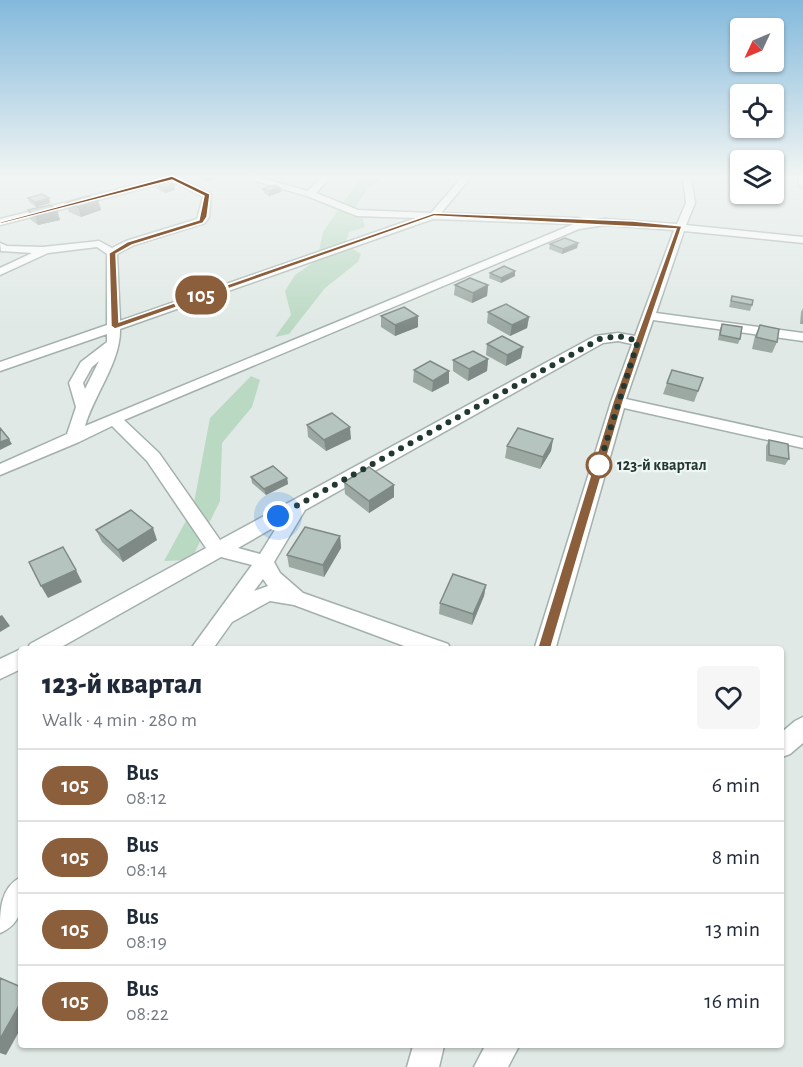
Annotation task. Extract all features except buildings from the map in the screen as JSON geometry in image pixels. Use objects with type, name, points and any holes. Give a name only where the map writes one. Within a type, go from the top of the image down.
[{"type":"street","points":[[112,253],[130,243],[182,227]]},
{"type":"street","points":[[0,367],[398,227]]},
{"type":"street","points":[[0,470],[114,419],[575,227]]},
{"type":"street","points":[[677,227],[803,240]]},
{"type":"street","points":[[545,646],[618,402],[680,227]]},
{"type":"street","points":[[0,246],[5,249],[50,249],[99,244],[112,253]]},
{"type":"street","points":[[0,272],[50,249]]},
{"type":"street","points":[[73,439],[83,407],[76,383],[86,365],[114,343],[112,253]]},
{"type":"street","points":[[647,315],[803,337]]},
{"type":"street","points":[[44,646],[600,339],[618,336],[638,341]]},
{"type":"street","points":[[618,402],[803,443]]},
{"type":"street","points":[[114,419],[153,457],[217,549],[265,562]]},
{"type":"street","points":[[203,646],[265,562],[299,505]]},
{"type":"street","points":[[265,562],[272,578],[296,598]]},
{"type":"street","points":[[224,617],[269,593],[296,598],[430,646]]},
{"type":"street","points":[[0,670],[18,660]]},
{"type":"street","points":[[784,744],[803,728]]},
{"type":"street","points":[[0,919],[18,895]]},
{"type":"street","points":[[423,1067],[428,1048]]},
{"type":"street","points":[[490,1067],[502,1048]]},
{"type":"green space","points":[[327,227],[365,227],[349,232],[345,244],[361,254],[358,262],[325,288],[289,334],[275,337],[291,315],[285,291],[295,275],[317,260],[323,232]]},
{"type":"green space","points":[[251,376],[260,380],[252,407],[222,443],[220,501],[191,560],[164,561],[193,508],[210,418]]},
{"type":"bus line","name":"105","points":[[189,227],[130,243],[112,253],[115,326],[396,227]]},
{"type":"bus line","name":"105","points":[[545,646],[618,402],[680,227],[678,227]]},
{"type":"place","name":"123-й квартал","points":[[599,465]]},
{"type":"route","points":[[278,516],[600,339],[618,336],[638,341],[599,465]]}]
